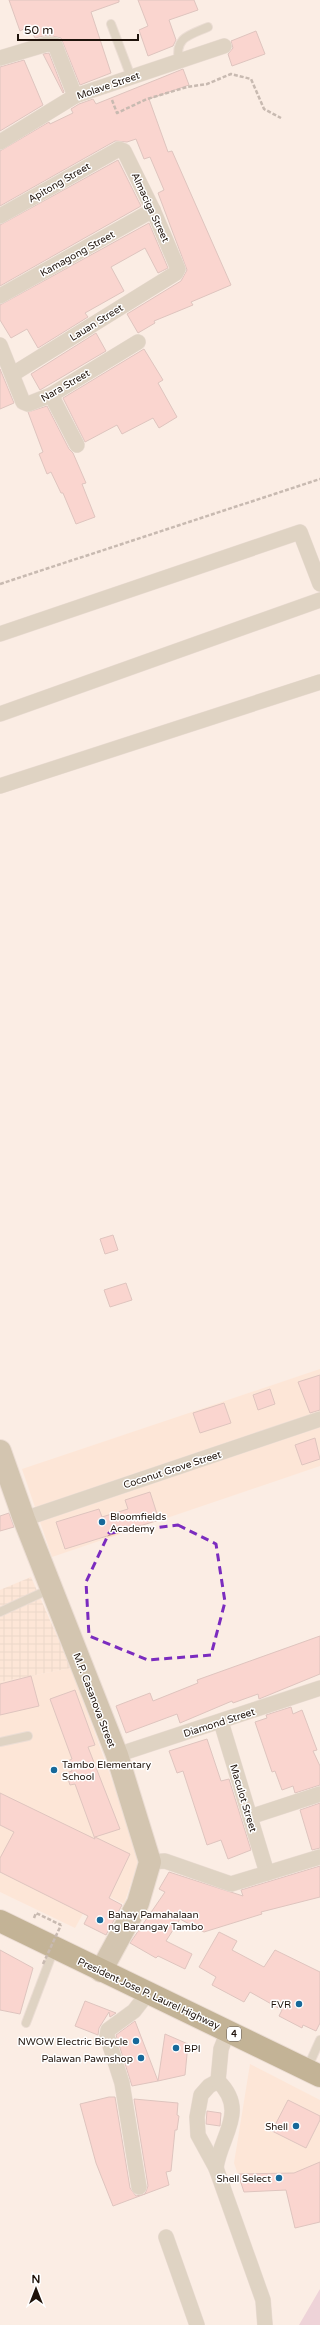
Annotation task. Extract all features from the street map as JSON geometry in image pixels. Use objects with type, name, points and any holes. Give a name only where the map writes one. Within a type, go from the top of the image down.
[{"type":"highway","name":"President Jose P. Laurel Highway","points":[[0,1921],[49,1956],[101,1971],[313,2073]]},
{"type":"street","points":[[0,58],[47,44],[55,45],[75,96]]},
{"type":"street","name":"Molave Street","points":[[0,142],[75,96],[224,46]]},
{"type":"street","name":"Almaciga Street","points":[[119,149],[124,151],[153,210],[178,269]]},
{"type":"street","name":"Apitong Street","points":[[0,216],[119,149]]},
{"type":"street","name":"Kamagong Street","points":[[0,296],[153,210]]},
{"type":"street","name":"Lauan Street","points":[[12,374],[176,273],[178,269]]},
{"type":"street","name":"Nara Street","points":[[0,345],[23,402],[28,404],[34,403],[51,395],[138,342]]},
{"type":"street","points":[[51,395],[77,445]]},
{"type":"street","points":[[0,634],[300,532],[320,584]]},
{"type":"street","points":[[0,714],[320,600]]},
{"type":"street","points":[[0,786],[320,682]]},
{"type":"street","name":"Coconut Grove Street","points":[[24,1519],[320,1419]]},
{"type":"street","name":"M.P. Casanova Street","points":[[0,1451],[24,1519],[117,1756],[150,1862]]},
{"type":"street","name":"Diamond Street","points":[[117,1756],[320,1688]]},
{"type":"street","name":"Maculot Street","points":[[221,1722],[267,1873]]},
{"type":"street","points":[[250,1817],[320,1794]]},
{"type":"street","points":[[101,1971],[138,1903],[150,1862],[165,1861],[231,1884],[320,1857]]},
{"type":"street","points":[[139,2187],[122,2083],[108,2036],[108,2030],[134,2011],[148,1993]]},
{"type":"street","points":[[218,2081],[221,2049],[228,2031]]},
{"type":"street","points":[[216,2168],[219,2152],[230,2129],[232,2110],[226,2089],[218,2081]]},
{"type":"street","points":[[218,2081],[209,2086],[201,2095],[197,2123],[198,2135],[216,2168],[263,2300],[265,2325]]},
{"type":"street","points":[[166,2237],[197,2325]]},
{"type":"lane","points":[[111,24],[131,77]]},
{"type":"lane","points":[[179,60],[177,49],[180,42],[208,27]]},
{"type":"lane","points":[[0,1612],[51,1589]]},
{"type":"lane","points":[[0,1742],[28,1736]]},
{"type":"lane","points":[[26,2023],[49,1956]]},
{"type":"lane","points":[[313,2073],[320,2040]]},
{"type":"path","points":[[107,85],[117,113],[147,99],[187,87],[207,84],[231,74],[251,79],[264,109],[281,118]]},
{"type":"path","points":[[0,584],[320,479]]},
{"type":"path","points":[[36,1913],[61,1925],[49,1956]]},
{"type":"highlighted area","points":[[178,1525],[216,1544],[225,1602],[211,1655],[148,1660],[89,1636],[86,1582],[109,1533]]},
{"type":"shaded area","points":[[320,1369],[320,1466],[52,1557],[22,1469]]},
{"type":"shaded area","points":[[31,1577],[71,1668],[0,1682],[0,1590]]},
{"type":"shaded area","name":"Tambo Elementary School","points":[[71,1668],[140,1857],[124,1904],[96,1890],[75,1928],[0,1892],[0,1682]]},
{"type":"shaded area","points":[[250,2064],[320,2100],[320,2189],[244,2192],[234,2163]]},
{"type":"shaded area","points":[[320,2289],[320,2325],[299,2325]]},
{"type":"building","points":[[9,0],[119,0],[119,2],[91,12],[111,73],[80,85],[61,38],[48,35],[35,38],[29,26],[20,31]]},
{"type":"building","points":[[138,0],[194,0],[198,10],[169,20],[176,40],[173,46],[148,56],[139,30],[148,26]]},
{"type":"building","points":[[256,31],[265,54],[232,66],[228,54],[233,48],[231,41]]},
{"type":"building","points":[[49,53],[64,92],[63,93],[43,54]]},
{"type":"building","points":[[24,60],[43,105],[0,131],[0,67]]},
{"type":"building","points":[[183,69],[189,85],[149,99],[168,152],[172,151],[231,285],[191,302],[193,305],[154,321],[155,323],[138,333],[127,314],[181,281],[187,270],[158,193],[164,190],[150,157],[144,159],[136,139],[127,142],[115,141],[0,206],[0,151],[49,122],[50,124],[73,113],[71,109],[79,104],[93,99],[96,104]]},
{"type":"building","points":[[118,160],[141,206],[0,286],[0,225]]},
{"type":"building","points":[[149,223],[168,268],[158,273],[145,248],[111,267],[124,291],[85,313],[88,317],[38,348],[27,329],[11,338],[0,320],[0,305]]},
{"type":"building","points":[[96,333],[106,351],[40,390],[31,374]]},
{"type":"building","points":[[144,349],[163,380],[158,383],[177,417],[159,428],[153,418],[122,434],[117,425],[85,442],[63,398]]},
{"type":"building","points":[[0,369],[14,403],[0,409]]},
{"type":"building","points":[[47,406],[69,449],[73,453],[86,483],[82,484],[95,517],[76,524],[63,493],[61,493],[51,472],[47,474],[39,454],[43,452],[28,412]]},
{"type":"building","points":[[113,1235],[118,1250],[105,1254],[100,1239]]},
{"type":"building","points":[[126,1283],[132,1300],[110,1307],[104,1290]]},
{"type":"building","points":[[320,1375],[320,1410],[310,1413],[298,1382]]},
{"type":"building","points":[[270,1389],[275,1404],[258,1410],[253,1395]]},
{"type":"building","points":[[224,1403],[231,1423],[200,1433],[193,1413]]},
{"type":"building","points":[[315,1438],[320,1459],[302,1465],[295,1445]]},
{"type":"building","name":"Bloomfields Academy","points":[[150,1492],[159,1520],[65,1549],[56,1522],[99,1509],[102,1517],[128,1509],[125,1500]]},
{"type":"building","points":[[9,1513],[14,1527],[0,1531],[0,1516]]},
{"type":"building","points":[[320,1636],[320,1674],[259,1699],[258,1694],[233,1703],[232,1701],[180,1723],[177,1714],[126,1733],[116,1706],[150,1693],[153,1701],[198,1683],[197,1680]]},
{"type":"building","points":[[31,1676],[39,1706],[0,1715],[0,1684]]},
{"type":"building","points":[[75,1690],[95,1745],[88,1747],[120,1829],[95,1837],[130,1854],[109,1898],[122,1905],[106,1935],[84,1924],[88,1916],[0,1872],[0,1858],[14,1832],[0,1825],[0,1793],[95,1839],[75,1784],[70,1785],[66,1773],[72,1771],[68,1761],[72,1759],[50,1699]]},
{"type":"building","points":[[291,1707],[293,1714],[302,1710],[317,1750],[313,1751],[320,1766],[320,1785],[295,1793],[293,1786],[282,1790],[275,1771],[272,1772],[255,1722],[267,1718],[266,1715]]},
{"type":"building","points":[[207,1739],[221,1781],[229,1779],[251,1850],[228,1859],[221,1840],[207,1845],[183,1771],[177,1773],[169,1751]]},
{"type":"building","points":[[320,1803],[320,1848],[312,1850],[300,1810]]},
{"type":"building","points":[[320,1866],[320,1897],[261,1912],[262,1914],[204,1932],[180,1919],[166,1941],[192,1954],[185,1969],[158,1956],[156,1958],[130,1943],[165,1892],[159,1889],[169,1872],[243,1896],[241,1890]]},
{"type":"building","points":[[219,1932],[237,1941],[232,1950],[264,1967],[275,1950],[320,1972],[320,2023],[316,2031],[303,2025],[302,2028],[279,2016],[282,2010],[250,1992],[244,2002],[212,1985],[216,1977],[199,1967]]},
{"type":"building","points":[[0,1950],[33,1968],[20,2014],[0,2010]]},
{"type":"building","points":[[85,2001],[116,2013],[110,2017],[109,2012],[99,2028],[98,2035],[75,2026]]},
{"type":"building","points":[[135,2021],[158,2081],[132,2086],[116,2035]]},
{"type":"building","points":[[165,2034],[188,2044],[185,2075],[158,2081]]},
{"type":"building","points":[[115,2097],[130,2188],[136,2196],[145,2194],[113,2206],[96,2163],[80,2104]]},
{"type":"building","points":[[134,2099],[178,2103],[177,2115],[179,2116],[177,2130],[175,2130],[171,2171],[166,2172],[169,2185],[145,2194],[148,2186]]},
{"type":"building","name":"Shell","points":[[288,2100],[320,2116],[320,2120],[306,2148],[272,2131]]},
{"type":"building","points":[[207,2111],[221,2113],[220,2126],[206,2124]]},
{"type":"building","points":[[320,2162],[320,2222],[295,2228],[286,2190],[244,2192],[238,2174],[294,2173]]},
{"type":"place","name":"Bloomfields Academy","points":[[102,1522]]},
{"type":"place","name":"Tambo Elementary School","points":[[54,1770]]},
{"type":"place","name":"Bahay Pamahalaan ng Barangay Tambo","points":[[100,1920]]},
{"type":"place","name":"FVR","points":[[299,2004]]},
{"type":"place","name":"NWOW Electric Bicycle","points":[[136,2041]]},
{"type":"place","name":"BPI","points":[[176,2048]]},
{"type":"place","name":"Palawan Pawnshop","points":[[141,2058]]},
{"type":"place","name":"Shell","points":[[296,2126]]},
{"type":"place","name":"Shell Select","points":[[279,2178]]}]
